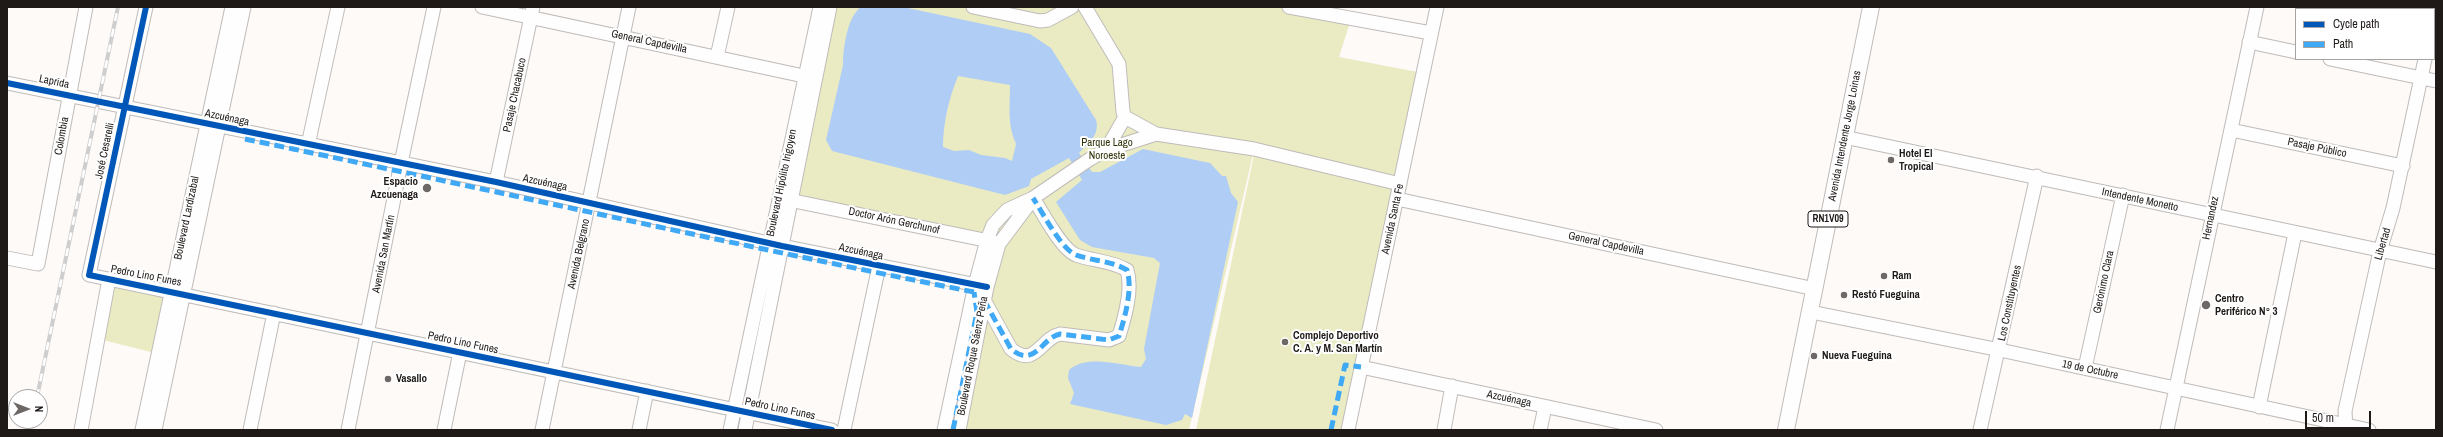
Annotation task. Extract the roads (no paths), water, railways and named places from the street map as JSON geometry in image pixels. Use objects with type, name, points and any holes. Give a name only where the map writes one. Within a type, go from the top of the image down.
[{"type":"main road","name":"Avenida Intendente Jorge Loinas","points":[[1786,430],[1871,7]]},
{"type":"street","name":"Colombia","points":[[7,258],[38,264],[86,7]]},
{"type":"street","name":"José Cesarelli","points":[[89,275],[146,7]]},
{"type":"street","name":"Boulevard Lardizabal","points":[[155,430],[178,292],[213,125],[232,7]]},
{"type":"street","name":"Boulevard Lardizabal","points":[[213,125],[244,7]]},
{"type":"street","points":[[308,145],[338,7]]},
{"type":"street","name":"Avenida San Martín","points":[[348,430],[369,333],[401,163],[434,7]]},
{"type":"street","name":"General Capdevilla","points":[[482,7],[532,12],[623,36],[810,77]]},
{"type":"street","name":"Avenida Belgrano","points":[[542,430],[629,7]]},
{"type":"street","points":[[717,57],[728,7]]},
{"type":"street","name":"Boulevard Hipólito Irigoyen","points":[[730,430],[776,244],[789,200],[810,77],[820,7]]},
{"type":"street","name":"Boulevard Hipólito Irigoyen","points":[[745,430],[776,244],[810,77],[830,7]]},
{"type":"street","points":[[973,7],[1040,21],[1048,20],[1072,7]]},
{"type":"street","points":[[1085,7],[1119,64],[1121,105],[1125,117],[1156,134],[1254,150],[1400,184]]},
{"type":"street","points":[[1289,7],[1431,34]]},
{"type":"street","name":"Avenida Santa Fe","points":[[1348,430],[1437,7]]},
{"type":"street","name":"Hernandez","points":[[2166,430],[2257,7]]},
{"type":"street","name":"Pasaje Chacabuco","points":[[496,182],[532,12]]},
{"type":"street","points":[[2249,42],[2295,52]]},
{"type":"street","points":[[2335,60],[2436,81]]},
{"type":"street","name":"Libertad","points":[[2345,427],[2345,411],[2380,251],[2394,208],[2425,60]]},
{"type":"street","name":"Laprida","points":[[7,83],[98,102]]},
{"type":"street","name":"Azcuénaga","points":[[98,102],[496,182],[982,290]]},
{"type":"street","points":[[1106,150],[1125,117]]},
{"type":"street","name":"Pasaje Público","points":[[2231,130],[2402,166]]},
{"type":"street","name":"Boulevard Roque Sáenz Peña","points":[[959,430],[982,290],[987,240],[993,225],[1007,210],[1034,198],[1068,172],[1106,150],[1156,134]]},
{"type":"street","name":"Intendente Monetto","points":[[1844,137],[2037,176],[2212,215],[2436,262]]},
{"type":"street","name":"Los Constituyentes","points":[[1980,430],[2000,350],[2037,176]]},
{"type":"street","name":"Gerónimo Clara","points":[[2085,368],[2122,195]]},
{"type":"street","points":[[982,290],[1012,350],[1017,354],[1028,356],[1037,352],[1052,336],[1060,334],[1109,340],[1119,336],[1123,324],[1130,279],[1127,270],[1118,265],[1099,261],[1069,251],[1034,198]]},
{"type":"street","name":"Boulevard Roque Sáenz Peña","points":[[944,430],[982,290],[999,244],[1034,198]]},
{"type":"street","name":"General Capdevilla","points":[[1397,199],[1815,289]]},
{"type":"street","name":"Doctor Arón Gerchunof","points":[[789,200],[987,240],[999,244]]},
{"type":"street","points":[[2259,407],[2296,233]]},
{"type":"street","points":[[844,430],[879,266]]},
{"type":"street","name":"Pedro Lino Funes","points":[[89,275],[178,292],[274,314],[832,430]]},
{"type":"street","points":[[81,430],[109,279]]},
{"type":"street","name":"Boulevard Lardizabal","points":[[142,430],[178,292]]},
{"type":"street","name":"19 de Octubre","points":[[1810,312],[2000,350],[2345,427],[2369,430]]},
{"type":"street","points":[[250,430],[274,314]]},
{"type":"street","points":[[444,430],[460,352]]},
{"type":"street","name":"Azcuénaga","points":[[1361,367],[1656,430]]},
{"type":"street","points":[[1444,430],[1452,386]]},
{"type":"street","points":[[639,430],[647,391]]},
{"type":"street","points":[[1540,430],[1545,407]]},
{"type":"water","points":[[861,7],[903,7],[1030,34],[1051,48],[1096,120],[1097,125],[1093,138],[1079,153],[1092,172],[1100,172],[1143,149],[1210,163],[1222,176],[1226,176],[1231,193],[1238,202],[1192,418],[1185,414],[1182,420],[1166,425],[1070,404],[1074,393],[1068,378],[1069,370],[1076,365],[1094,361],[1141,367],[1146,359],[1144,349],[1160,263],[1154,258],[1092,247],[1080,240],[1056,202],[1082,180],[1069,158],[1031,179],[1029,186],[1005,195],[832,151],[826,140],[843,65],[847,34],[852,18]],"holes":[[[958,76],[1010,85],[1010,123],[1016,144],[1012,161],[1005,158],[981,155],[969,150],[954,151],[943,147],[947,111]]]},
{"type":"railway","points":[[39,389],[118,7]]},
{"type":"place","name":"Hotel El Tropical","points":[[1891,160]]},
{"type":"place","name":"Espacio Azcuenaga","points":[[427,188]]},
{"type":"place","name":"Ram","points":[[1884,276]]},
{"type":"place","name":"Restó Fueguina","points":[[1844,295]]},
{"type":"place","name":"Centro Periférico N° 3","points":[[2206,305]]},
{"type":"place","name":"Complejo Deportivo C. A. y M. San Martín","points":[[1285,342]]},
{"type":"place","name":"Nueva Fueguina","points":[[1814,356]]},
{"type":"place","name":"Vasallo","points":[[388,379]]},
{"type":"park label","name":"Parque Lago Noroeste","points":[[1107,149]]}]
